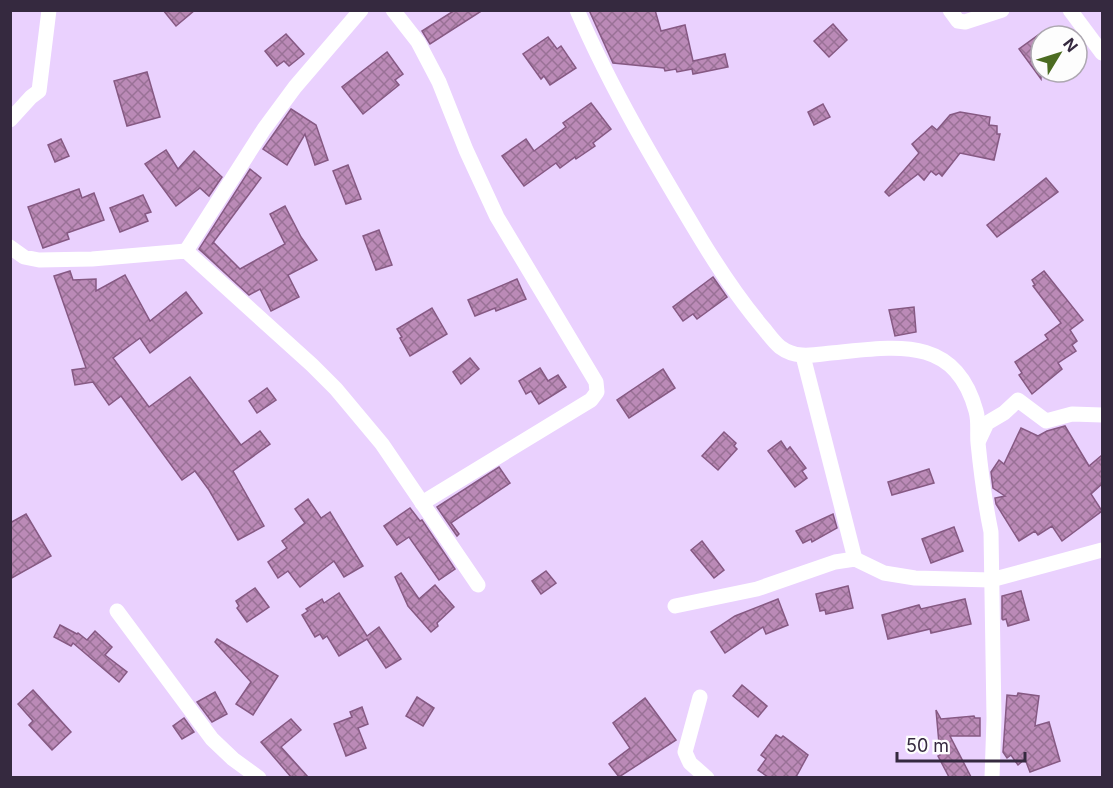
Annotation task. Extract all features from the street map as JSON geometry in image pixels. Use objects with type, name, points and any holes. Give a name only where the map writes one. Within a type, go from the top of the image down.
[{"type":"street","points":[[10,120],[31,97],[39,92],[49,10]]},
{"type":"street","points":[[186,251],[264,129],[295,87],[361,10]]},
{"type":"street","points":[[393,10],[418,42],[440,82],[466,150],[497,217],[596,382],[597,388],[594,397],[582,406],[422,503]]},
{"type":"street","points":[[577,10],[598,60],[625,109],[733,289],[777,345],[788,353],[803,356],[910,348],[938,357],[958,372],[976,412],[986,509],[991,532],[994,718],[992,777]]},
{"type":"street","points":[[950,10],[958,21],[965,22],[1002,10]]},
{"type":"street","points":[[1070,10],[1102,53]]},
{"type":"street","points":[[10,247],[24,257],[39,260],[92,259],[186,251],[336,389],[382,444],[478,585]]},
{"type":"street","points":[[803,356],[855,559]]},
{"type":"street","points":[[978,443],[987,423],[1004,413],[1018,400],[1046,421],[1072,414],[1102,415]]},
{"type":"street","points":[[675,606],[757,589],[835,562],[855,559],[884,573],[915,578],[992,580],[1102,550]]},
{"type":"street","points":[[117,611],[212,739],[233,759],[259,777]]},
{"type":"street","points":[[700,697],[685,752],[690,763],[707,777]]},
{"type":"building","points":[[163,10],[195,10],[176,26]]},
{"type":"building","points":[[455,10],[483,10],[430,44],[422,31]]},
{"type":"building","points":[[589,10],[655,10],[661,31],[685,25],[693,61],[725,54],[728,67],[693,74],[692,69],[677,72],[676,69],[665,71],[664,68],[613,63]]},
{"type":"building","points":[[833,24],[847,40],[829,57],[814,41]]},
{"type":"building","points":[[286,34],[304,54],[289,66],[284,61],[277,66],[265,51]]},
{"type":"building","points":[[548,37],[557,49],[561,46],[576,68],[550,85],[544,76],[541,79],[523,54]]},
{"type":"building","points":[[1029,42],[1029,63],[1019,49]]},
{"type":"building","points":[[387,52],[403,74],[395,80],[399,85],[363,114],[342,87]]},
{"type":"building","points":[[147,72],[160,117],[127,126],[114,81]]},
{"type":"building","points":[[591,103],[611,129],[593,143],[595,146],[576,159],[575,157],[560,168],[556,163],[524,186],[502,156],[526,139],[534,151],[566,127],[563,123]]},
{"type":"building","points":[[823,104],[830,117],[814,125],[808,112]]},
{"type":"building","points":[[291,109],[316,125],[328,160],[315,165],[305,134],[287,165],[263,149]]},
{"type":"building","points":[[960,112],[990,117],[989,125],[997,126],[997,134],[1000,134],[994,160],[960,153],[942,176],[931,171],[924,180],[918,174],[889,196],[885,192],[919,153],[912,144],[932,126],[937,130],[950,115]]},
{"type":"building","points":[[61,139],[69,156],[55,162],[48,145]]},
{"type":"building","points":[[166,150],[178,169],[194,151],[222,177],[209,196],[200,188],[176,206],[145,164]]},
{"type":"building","points":[[348,165],[361,199],[346,204],[333,171]]},
{"type":"building","points":[[250,169],[261,178],[212,244],[214,243],[240,269],[285,244],[270,214],[285,206],[301,237],[317,260],[288,275],[299,297],[271,311],[260,289],[249,295],[199,249]]},
{"type":"building","points":[[1046,178],[1058,192],[997,237],[987,225]]},
{"type":"building","points":[[79,189],[82,198],[94,193],[104,220],[67,233],[69,239],[43,248],[28,207]]},
{"type":"building","points":[[143,195],[151,212],[145,214],[148,221],[120,232],[110,208]]},
{"type":"building","points":[[379,230],[392,265],[376,270],[363,236]]},
{"type":"building","points":[[70,271],[73,280],[96,279],[96,291],[125,275],[150,321],[186,292],[202,313],[150,353],[140,338],[113,358],[149,407],[190,377],[241,445],[260,431],[270,444],[233,471],[264,526],[238,540],[209,490],[195,471],[182,480],[121,396],[109,405],[93,382],[75,385],[72,370],[86,368],[54,276]]},
{"type":"building","points":[[1044,271],[1083,320],[1070,330],[1077,341],[1072,345],[1076,351],[1058,363],[1062,369],[1032,394],[1019,375],[1022,373],[1015,362],[1048,339],[1045,335],[1061,323],[1033,286],[1035,285],[1032,280]]},
{"type":"building","points":[[713,277],[727,297],[697,319],[693,314],[683,321],[673,307]]},
{"type":"building","points":[[517,279],[526,299],[496,311],[495,308],[475,316],[468,300]]},
{"type":"building","points":[[914,307],[916,332],[895,336],[889,310]]},
{"type":"building","points":[[432,308],[447,334],[410,356],[397,329]]},
{"type":"building","points":[[470,358],[479,369],[461,384],[453,372]]},
{"type":"building","points":[[540,368],[548,381],[558,375],[566,387],[539,404],[531,391],[526,394],[519,381]]},
{"type":"building","points":[[663,369],[675,388],[629,418],[617,400]]},
{"type":"building","points":[[267,388],[276,400],[257,413],[249,401]]},
{"type":"building","points":[[1065,426],[1089,466],[1102,455],[1102,484],[1091,494],[1102,511],[1062,541],[1052,526],[1038,535],[1035,531],[1019,541],[996,504],[995,498],[1005,496],[993,488],[991,472],[999,460],[1004,464],[1021,428],[1038,436]]},
{"type":"building","points":[[724,432],[736,443],[734,446],[737,449],[718,470],[702,456]]},
{"type":"building","points":[[781,441],[787,450],[790,447],[806,468],[802,471],[807,478],[795,487],[768,451]]},
{"type":"building","points":[[499,467],[510,483],[451,523],[459,534],[457,536],[437,507]]},
{"type":"building","points":[[929,469],[934,483],[892,495],[888,482]]},
{"type":"building","points":[[308,499],[321,518],[330,512],[363,566],[344,577],[334,561],[300,587],[288,571],[278,578],[268,562],[287,548],[282,541],[305,523],[295,509]]},
{"type":"building","points":[[410,508],[420,521],[422,520],[455,569],[439,580],[409,537],[397,545],[384,526]]},
{"type":"building","points":[[26,514],[51,556],[10,579],[10,523]]},
{"type":"building","points":[[833,514],[837,528],[812,542],[811,539],[803,543],[796,531]]},
{"type":"building","points":[[954,527],[963,551],[931,563],[922,539]]},
{"type":"building","points":[[702,541],[724,570],[714,578],[691,550]]},
{"type":"building","points":[[546,571],[556,583],[541,594],[532,581]]},
{"type":"building","points":[[401,573],[419,599],[435,585],[454,607],[431,632],[408,606],[395,577]]},
{"type":"building","points":[[848,586],[853,608],[826,614],[825,610],[820,611],[816,594]]},
{"type":"building","points":[[255,588],[269,607],[247,622],[237,608],[239,606],[236,601]]},
{"type":"building","points":[[1021,591],[1029,620],[1008,626],[1006,619],[1002,619],[1002,596]]},
{"type":"building","points":[[339,593],[367,636],[379,627],[401,659],[386,668],[367,639],[339,656],[327,636],[323,639],[320,634],[315,637],[302,615],[308,611],[306,609],[322,599],[324,603]]},
{"type":"building","points":[[778,599],[788,625],[766,634],[763,627],[725,653],[711,632],[735,616]]},
{"type":"building","points":[[965,599],[971,624],[931,633],[930,629],[888,639],[882,615],[919,605],[921,609]]},
{"type":"building","points":[[60,625],[87,640],[95,631],[112,647],[105,655],[127,672],[119,682],[73,643],[71,646],[54,637]]},
{"type":"building","points":[[217,639],[278,676],[253,715],[236,704],[251,682],[215,642]]},
{"type":"building","points":[[742,685],[767,706],[758,717],[733,696]]},
{"type":"building","points":[[33,690],[71,732],[52,750],[29,725],[33,721],[18,704]]},
{"type":"building","points":[[215,692],[227,714],[212,722],[197,702]]},
{"type":"building","points":[[1018,693],[1039,696],[1035,726],[1049,722],[1060,761],[1030,772],[1025,759],[1018,765],[1011,755],[1007,758],[1003,752],[1007,695],[1017,696]]},
{"type":"building","points":[[417,697],[434,708],[423,726],[406,716]]},
{"type":"building","points":[[645,698],[676,740],[619,777],[609,764],[630,748],[613,723]]},
{"type":"building","points":[[362,707],[368,724],[358,728],[366,748],[346,756],[334,724],[352,717],[350,712]]},
{"type":"building","points":[[936,710],[941,719],[974,716],[980,718],[980,736],[950,736],[971,777],[949,777],[938,756],[940,755]]},
{"type":"building","points":[[184,718],[194,732],[182,739],[173,726]]},
{"type":"building","points":[[291,719],[301,730],[281,747],[308,777],[291,777],[261,742]]},
{"type":"building","points":[[776,735],[781,738],[783,736],[808,755],[796,777],[768,777],[758,770],[766,759],[761,755]]}]
